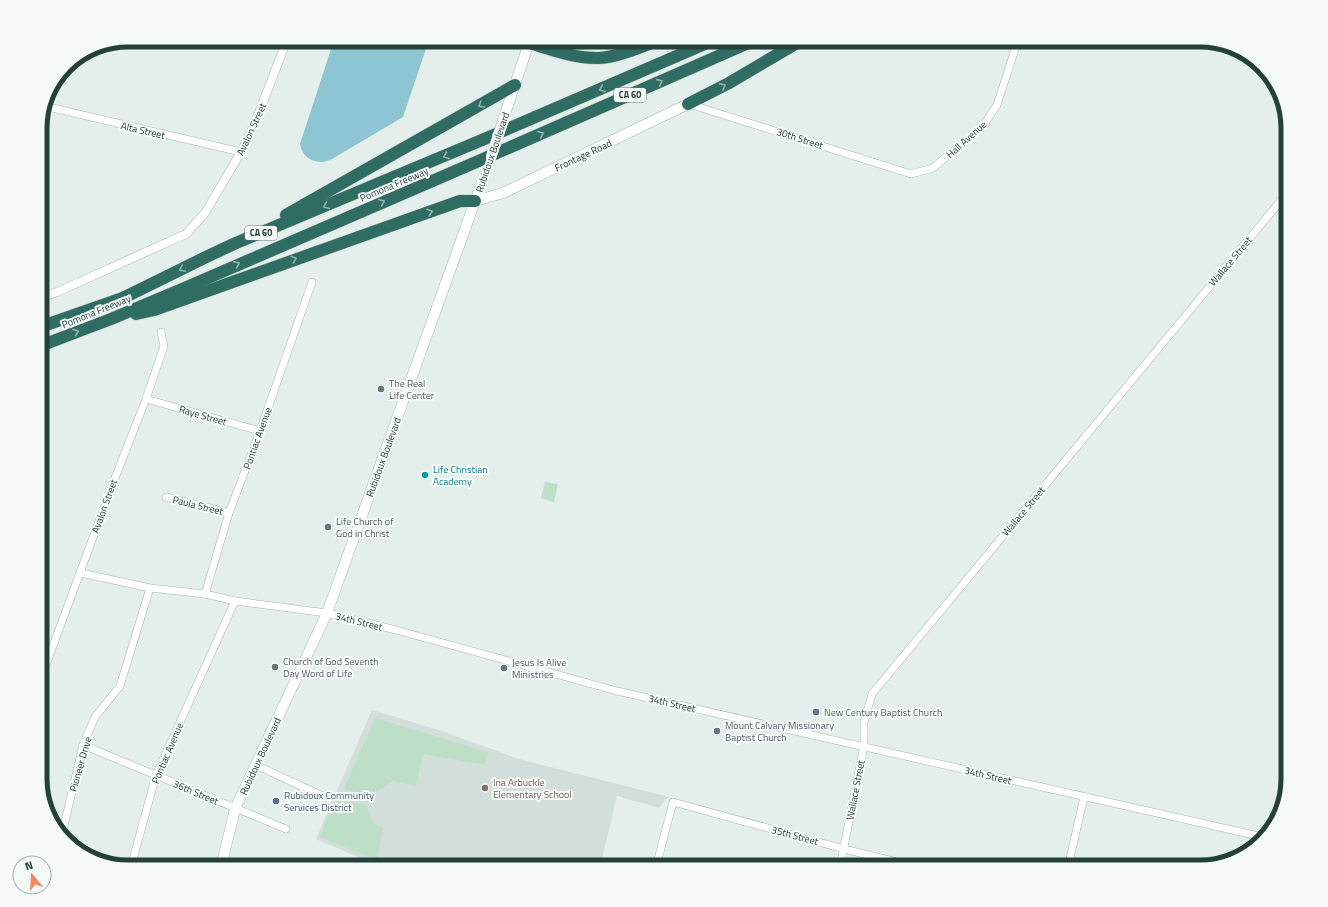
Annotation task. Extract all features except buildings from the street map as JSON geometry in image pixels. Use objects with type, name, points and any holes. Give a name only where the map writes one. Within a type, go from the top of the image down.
[{"type":"highway","points":[[547,47],[581,57],[600,58],[619,54],[638,47]]},
{"type":"highway","name":"Pomona Freeway","points":[[47,325],[123,298],[206,257],[698,47]]},
{"type":"highway","name":"Pomona Freeway","points":[[47,343],[111,319],[739,47]]},
{"type":"highway","points":[[688,104],[729,83],[790,47]]},
{"type":"highway","points":[[206,257],[292,212],[515,85]]},
{"type":"highway","points":[[111,319],[154,310],[460,201],[475,201]]},
{"type":"main road","name":"Rubidoux Boulevard","points":[[223,860],[235,808],[327,613],[484,179],[515,85],[524,47]]},
{"type":"main road","name":"Frontage Road","points":[[475,201],[503,193],[688,104]]},
{"type":"street","name":"Avalon Street","points":[[47,296],[186,234],[205,213],[241,152],[271,84],[284,47]]},
{"type":"street","name":"Hall Avenue","points":[[911,174],[933,168],[983,126],[997,105],[1016,47]]},
{"type":"street","name":"30th Street","points":[[688,104],[911,174]]},
{"type":"street","name":"Alta Street","points":[[50,107],[241,152]]},
{"type":"street","name":"Wallace Street","points":[[841,860],[864,746],[864,722],[872,694],[1281,200]]},
{"type":"street","name":"Pontiac Avenue","points":[[205,594],[229,513],[260,431],[312,282]]},
{"type":"street","name":"Avalon Street","points":[[47,663],[81,573],[114,478],[146,400],[164,346],[161,332]]},
{"type":"street","name":"Raye Street","points":[[146,400],[260,431]]},
{"type":"street","name":"Paula Street","points":[[166,497],[229,513]]},
{"type":"street","name":"34th Street","points":[[81,573],[150,588],[205,594],[236,601],[327,613],[396,630],[616,690],[1257,836]]},
{"type":"street","name":"Pioneer Drive","points":[[64,827],[83,745],[96,717],[120,686],[150,588]]},
{"type":"street","name":"Pontiac Avenue","points":[[133,860],[156,775],[236,601]]},
{"type":"street","name":"36th Street","points":[[83,745],[286,828]]},
{"type":"street","points":[[256,765],[329,799]]},
{"type":"street","points":[[1070,860],[1084,797]]},
{"type":"street","name":"35th Street","points":[[658,860],[673,802],[890,860]]},
{"type":"shaded area","points":[[569,47],[589,47],[580,51]]},
{"type":"shaded area","name":"Ina Arbuckle Elementary School","points":[[372,710],[442,731],[519,759],[669,797],[659,808],[617,796],[602,860],[365,860],[316,839]]},
{"type":"green space","points":[[545,482],[558,484],[554,502],[541,498]]},
{"type":"green space","points":[[375,718],[488,752],[486,765],[423,754],[416,786],[393,781],[370,796],[344,789]]},
{"type":"green space","points":[[336,798],[367,806],[373,823],[383,829],[377,860],[320,837]]},
{"type":"water","points":[[332,47],[427,47],[403,117],[327,161],[317,162],[308,158],[304,154],[300,144]]},
{"type":"place","name":"The Real Life Center","points":[[381,389]]},
{"type":"place","name":"Life Christian Academy","points":[[425,475]]},
{"type":"place","name":"Life Church of God in Christ","points":[[328,527]]},
{"type":"place","name":"Church of God Seventh Day Word of Life","points":[[275,667]]},
{"type":"place","name":"Jesus Is Alive Ministries","points":[[504,668]]},
{"type":"place","name":"New Century Baptist Church","points":[[816,712]]},
{"type":"place","name":"Mount Calvary Missionary Baptist Church","points":[[717,731]]},
{"type":"place","name":"Ina Arbuckle Elementary School","points":[[485,788]]},
{"type":"place","name":"Rubidoux Community Services District","points":[[276,801]]}]
